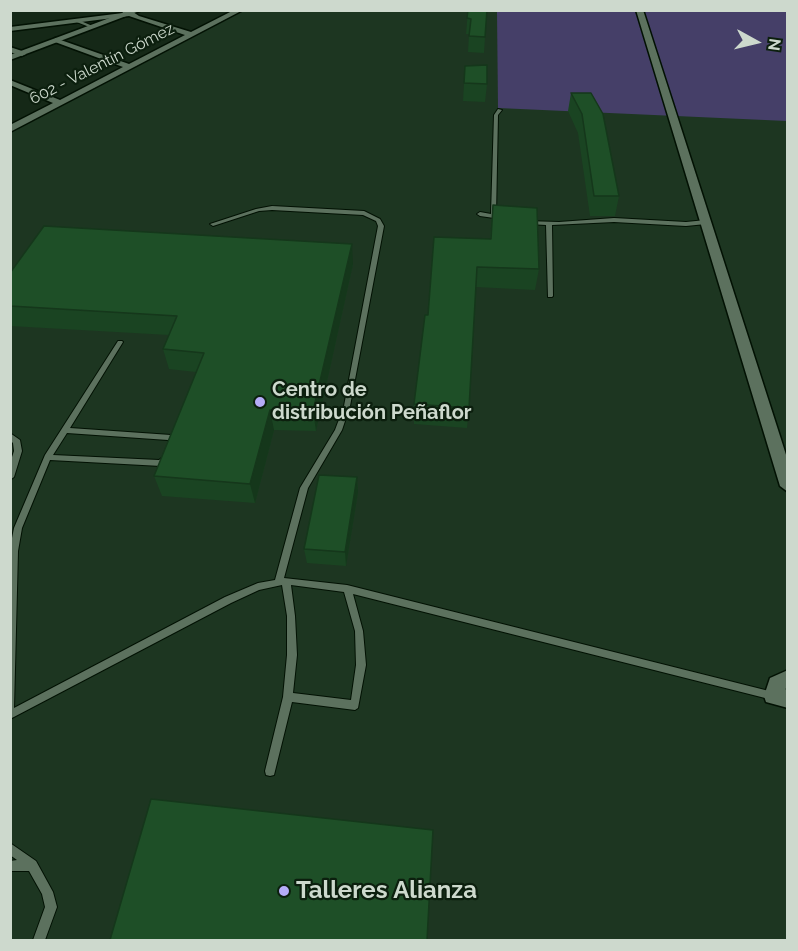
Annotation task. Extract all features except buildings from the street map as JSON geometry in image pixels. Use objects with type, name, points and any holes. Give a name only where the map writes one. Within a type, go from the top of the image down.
[{"type":"street","points":[[10,29],[139,10]]},
{"type":"street","name":"602 - Valentín Gómez","points":[[10,129],[240,10]]},
{"type":"street","points":[[639,10],[788,486]]},
{"type":"street","points":[[10,58],[126,12],[192,35]]},
{"type":"street","points":[[58,40],[130,66]]},
{"type":"street","points":[[10,49],[22,54]]},
{"type":"street","points":[[10,82],[60,103]]},
{"type":"street","points":[[780,697],[777,684],[788,679]]},
{"type":"lane","points":[[75,20],[93,27]]},
{"type":"lane","points":[[494,216],[496,115],[500,110]]},
{"type":"lane","points":[[213,224],[272,208],[364,213],[378,220],[381,226],[347,406],[338,430],[304,488],[283,581],[291,616],[292,655],[288,697],[270,771]]},
{"type":"lane","points":[[480,214],[505,218]]},
{"type":"lane","points":[[516,220],[549,223],[614,220],[686,224],[706,222]]},
{"type":"lane","points":[[549,223],[550,297]]},
{"type":"lane","points":[[10,706],[13,561],[18,528],[48,457],[120,342]]},
{"type":"lane","points":[[48,457],[161,464],[166,460],[173,441],[171,438],[64,430]]},
{"type":"lane","points":[[10,435],[17,442],[18,451],[10,477]]},
{"type":"lane","points":[[10,715],[228,600],[283,581],[347,589],[780,697]]},
{"type":"lane","points":[[288,697],[355,705],[362,665],[360,631],[347,589]]},
{"type":"lane","points":[[10,848],[32,865],[47,892],[51,907],[39,940]]},
{"type":"lane","points":[[10,866],[32,865]]},
{"type":"shaded area","points":[[240,11],[787,11],[787,940],[11,940],[11,128]]},
{"type":"shaded area","points":[[497,11],[787,11],[787,121],[498,108]]},
{"type":"place","name":"Centro de distribución Peñaflor","points":[[260,402]]},
{"type":"place","name":"Talleres Alianza","points":[[284,891]]}]
